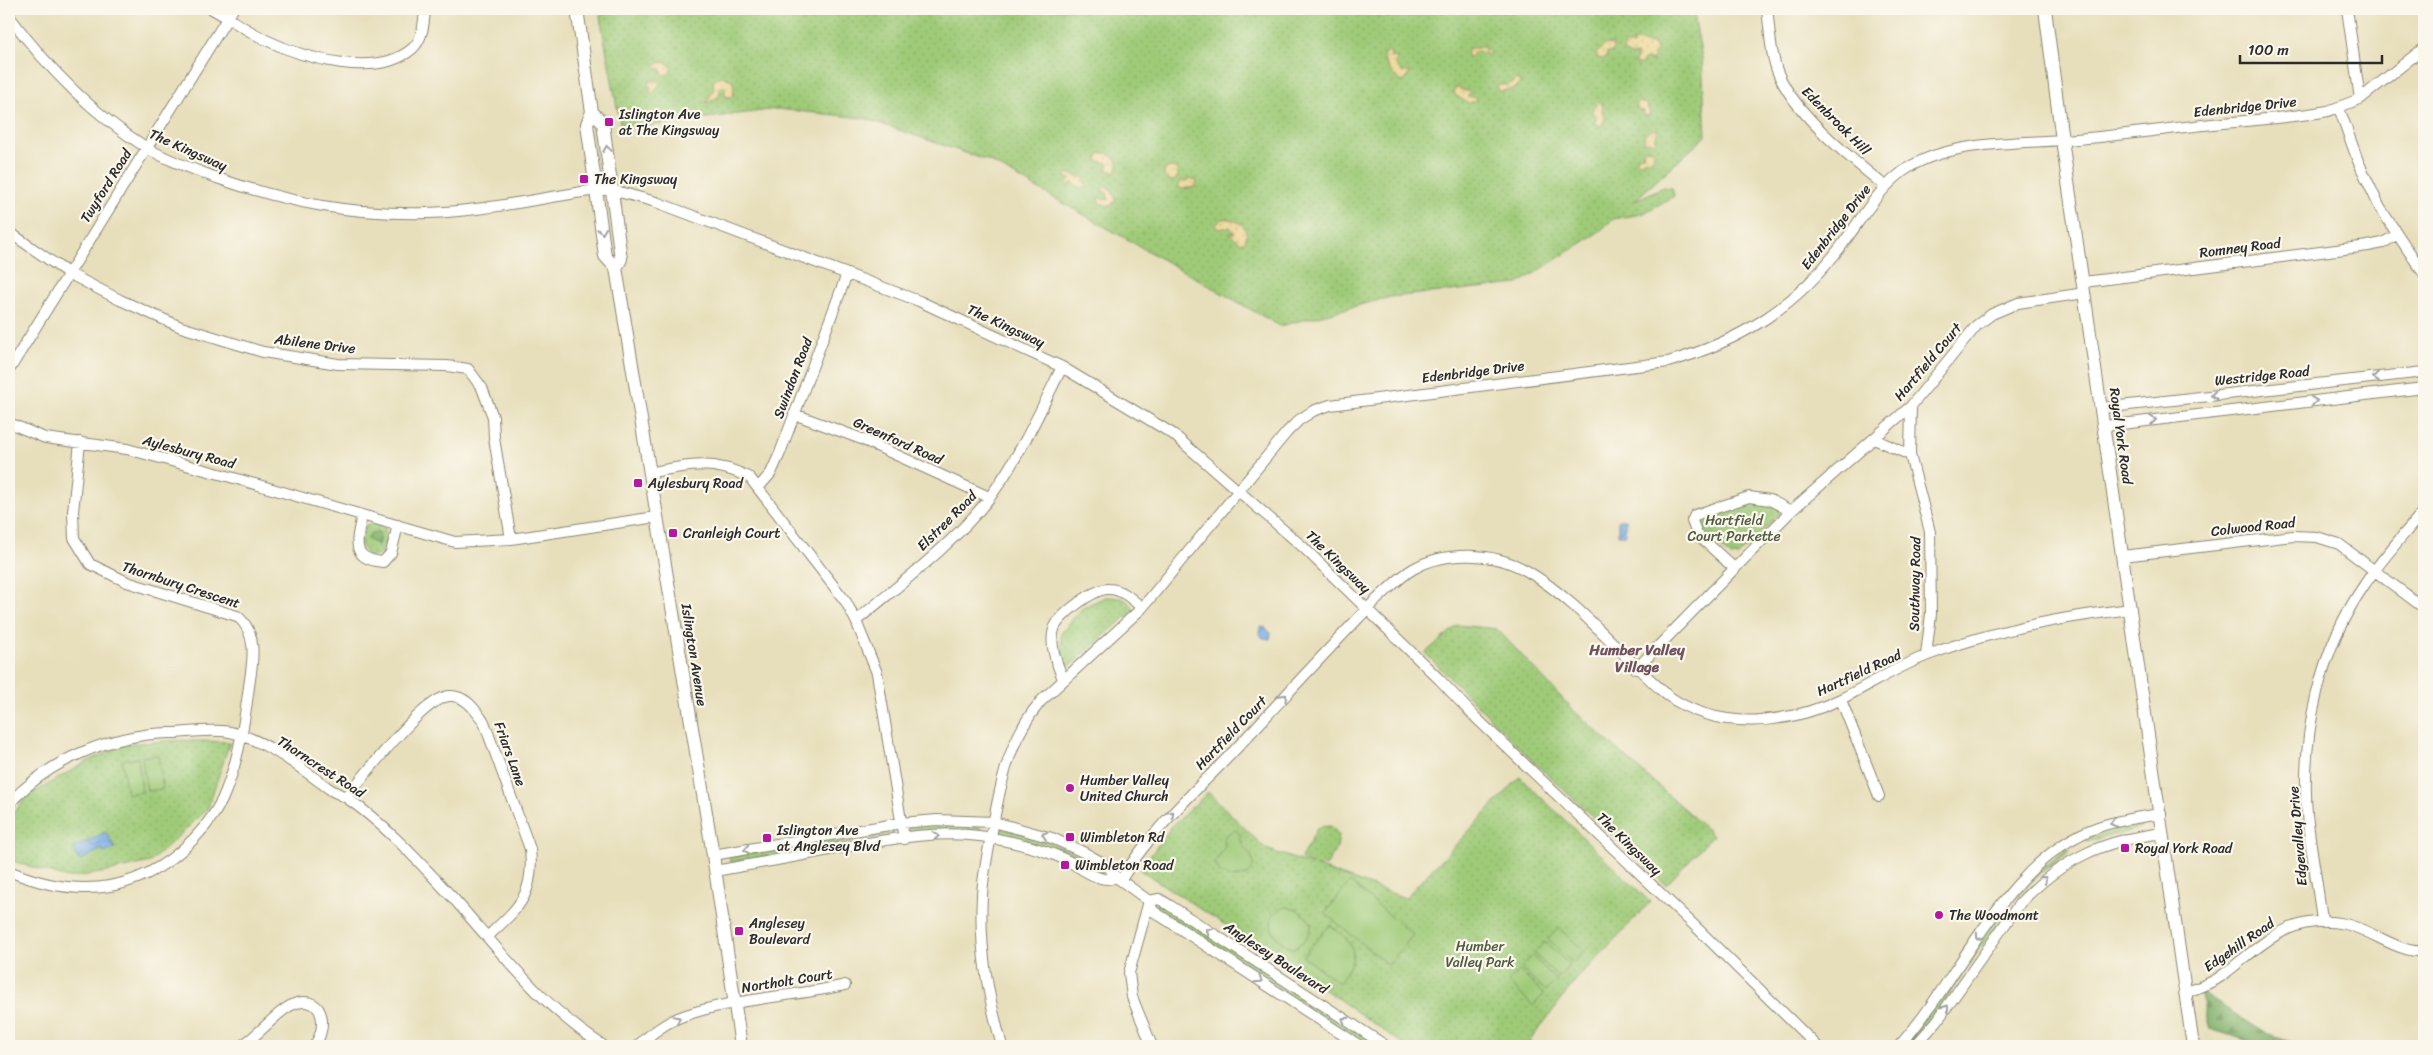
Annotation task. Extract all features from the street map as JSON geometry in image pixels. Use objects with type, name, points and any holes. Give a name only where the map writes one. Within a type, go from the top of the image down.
[{"type":"main road","name":"Islington Avenue","points":[[577,9],[592,112],[587,124],[605,256],[616,268],[713,855],[741,1046]]},
{"type":"main road","name":"Royal York Road","points":[[2046,9],[2062,140],[2105,426],[2193,1046]]},
{"type":"main road","name":"Islington Avenue","points":[[592,112],[603,123],[621,259],[616,268]]},
{"type":"street","points":[[212,9],[230,13],[268,40],[292,51],[352,64],[370,64],[401,57],[414,48],[420,37],[425,9]]},
{"type":"street","name":"Edenbrook Hill","points":[[1767,9],[1777,71],[1790,95],[1823,131],[1885,186]]},
{"type":"street","points":[[2347,9],[2360,99]]},
{"type":"street","name":"Twyford Road","points":[[9,370],[230,13]]},
{"type":"street","name":"The Kingsway","points":[[9,16],[82,99],[146,148],[194,170],[257,192],[323,208],[349,211],[447,212],[596,190],[612,190],[684,212],[918,301],[1062,367],[1173,434],[1303,547],[1816,1046]]},
{"type":"street","name":"Edenbridge Drive","points":[[1238,490],[1299,420],[1314,411],[1330,405],[1668,362],[1723,344],[1775,314],[1818,275],[1885,186],[1912,166],[1932,156],[1952,151],[2317,113],[2339,108],[2360,99],[2424,48]]},
{"type":"street","points":[[2339,108],[2362,170],[2396,234],[2424,274]]},
{"type":"street","name":"Abilene Drive","points":[[9,232],[68,273],[120,300],[181,327],[263,352],[338,364],[459,366],[468,369],[482,388],[493,417],[494,438],[511,539]]},
{"type":"street","name":"Romney Road","points":[[2085,288],[2368,246],[2383,243],[2396,234]]},
{"type":"street","name":"Swindon Road","points":[[758,488],[771,473],[847,274]]},
{"type":"street","name":"Hartfield Court","points":[[1636,669],[1791,511],[1911,406],[1977,325],[1992,314],[2018,302],[2085,288]]},
{"type":"street","name":"Elstree Road","points":[[856,621],[917,570],[974,515],[989,497],[1014,461],[1062,367]]},
{"type":"street","name":"Westridge Road","points":[[2102,408],[2424,372]]},
{"type":"street","points":[[2105,426],[2424,388]]},
{"type":"street","name":"Southway Road","points":[[1911,406],[1910,455],[1930,532],[1931,614],[1926,655]]},
{"type":"street","name":"Greenford Road","points":[[794,414],[859,438],[989,497]]},
{"type":"street","name":"Aylesbury Road","points":[[9,423],[45,438],[128,450],[455,542],[511,539],[656,517]]},
{"type":"street","points":[[1874,438],[1910,455]]},
{"type":"street","name":"Thornbury Crescent","points":[[9,871],[42,884],[76,888],[124,884],[156,871],[167,864],[203,830],[222,800],[243,737],[253,648],[247,625],[237,616],[120,580],[90,564],[74,538],[73,512],[80,442]]},
{"type":"street","points":[[649,473],[686,466],[713,465],[734,470],[750,478],[846,602],[856,621],[877,673],[904,838]]},
{"type":"street","points":[[1002,1046],[984,974],[981,925],[982,894],[990,838],[1006,762],[1014,743],[1031,713],[1063,678],[1118,632],[1142,608],[1238,490]]},
{"type":"street","points":[[1735,569],[1697,534],[1692,521],[1694,515],[1750,497],[1770,500],[1791,511]]},
{"type":"street","name":"Edgevalley Drive","points":[[2322,921],[2307,814],[2309,732],[2316,695],[2333,644],[2355,599],[2374,572],[2424,510]]},
{"type":"street","points":[[362,515],[356,544],[361,555],[370,561],[382,562],[391,554],[398,525]]},
{"type":"street","name":"Colwood Road","points":[[2123,556],[2293,536],[2309,536],[2339,544],[2424,608]]},
{"type":"street","name":"Hartfield Road","points":[[1367,610],[1399,578],[1430,562],[1449,557],[1472,556],[1494,559],[1525,569],[1555,590],[1636,669],[1679,704],[1698,712],[1736,720],[1774,720],[1841,700],[1926,655],[2001,631],[2081,615],[2131,609]]},
{"type":"street","points":[[1063,678],[1056,660],[1053,636],[1055,627],[1064,616],[1088,597],[1108,588],[1119,591],[1142,608]]},
{"type":"street","name":"Hartfield Court","points":[[1118,879],[1164,820],[1230,755],[1367,610]]},
{"type":"street","name":"Friars Lane","points":[[346,798],[430,704],[450,696],[460,697],[474,707],[484,722],[530,849],[532,863],[527,888],[516,911],[486,937]]},
{"type":"street","points":[[1841,700],[1879,796]]},
{"type":"street","name":"Thorncrest Road","points":[[9,804],[31,782],[46,772],[87,751],[133,735],[214,731],[232,732],[296,764],[346,798],[394,838],[455,901],[536,993],[604,1046]]},
{"type":"street","points":[[1899,1046],[1924,1017],[2019,881],[2034,867],[2075,839],[2096,828],[2117,821],[2161,814]]},
{"type":"street","name":"Anglesey Boulevard","points":[[713,855],[901,823],[936,820],[994,822],[1022,828],[1061,842],[1108,866],[1118,879],[1149,901],[1153,911],[1360,1046]]},
{"type":"street","points":[[1915,1046],[1937,1021],[2020,902],[2053,872],[2082,854],[2111,843],[2163,832]]},
{"type":"street","points":[[715,871],[904,838],[954,836],[990,838],[1046,852],[1100,878],[1118,879]]},
{"type":"street","points":[[2075,839],[2082,854]]},
{"type":"street","name":"Anglesey Boulevard","points":[[1149,901],[1159,899],[1169,905],[1386,1046]]},
{"type":"street","points":[[1149,901],[1129,973],[1132,997],[1152,1046]]},
{"type":"street","name":"Edgehill Road","points":[[2185,993],[2218,978],[2266,939],[2279,932],[2322,921],[2352,926],[2409,950],[2424,951]]},
{"type":"street","name":"Northolt Court","points":[[734,1003],[845,985]]},
{"type":"street","points":[[241,1046],[251,1040],[286,1009],[303,1002],[316,1007],[322,1019],[322,1032],[314,1046]]},
{"type":"street","points":[[637,1046],[655,1031],[676,1019],[734,1003]]},
{"type":"green space","points":[[612,9],[1693,9],[1702,58],[1706,136],[1634,201],[1663,187],[1672,188],[1674,196],[1642,214],[1613,219],[1600,231],[1518,284],[1390,297],[1280,326],[989,161],[864,118],[777,109],[621,129],[600,16]]},
{"type":"green space","name":"Hartfield Court Parkette","points":[[1751,502],[1762,502],[1780,509],[1779,514],[1738,556],[1731,557],[1708,537],[1704,532],[1701,521],[1708,513]]},
{"type":"green space","points":[[375,523],[385,528],[385,542],[379,555],[368,557],[360,543],[365,525]]},
{"type":"green space","points":[[379,532],[378,545],[367,539],[371,533]]},
{"type":"green space","points":[[1105,597],[1126,600],[1134,610],[1067,668],[1062,660],[1061,633],[1082,608]]},
{"type":"green space","points":[[1458,625],[1497,629],[1573,710],[1713,835],[1666,885],[1534,762],[1425,653]]},
{"type":"green space","points":[[179,740],[230,742],[207,810],[150,862],[107,872],[67,878],[9,860],[9,819],[26,797],[86,762],[126,744]]},
{"type":"green space","points":[[158,755],[163,789],[147,791],[142,757]]},
{"type":"green space","points":[[138,758],[142,792],[127,794],[122,760]]},
{"type":"green space","name":"Humber Valley Park","points":[[1520,777],[1650,902],[1576,980],[1526,1046],[1406,1046],[1311,980],[1140,870],[1171,827],[1208,792],[1266,849],[1312,865],[1301,858],[1318,827],[1331,826],[1339,835],[1337,847],[1327,865],[1315,866],[1405,898]]},
{"type":"green space","points":[[930,824],[978,826],[985,831],[913,831],[908,828]]},
{"type":"green space","points":[[2141,824],[2141,828],[2086,842],[2088,838]]},
{"type":"green space","points":[[998,828],[1031,834],[1106,867],[1101,874],[1065,855],[999,832]]},
{"type":"green space","points":[[892,829],[895,834],[730,862],[730,856]]},
{"type":"green space","points":[[1235,830],[1240,834],[1243,846],[1251,856],[1253,866],[1247,875],[1233,878],[1220,873],[1215,863],[1225,846],[1224,838]]},
{"type":"green space","points":[[2067,849],[2070,850],[2069,852],[2039,874],[2010,904],[1935,1014],[1909,1046],[1903,1046],[1992,922],[2026,880]]},
{"type":"green space","points":[[1350,882],[1413,935],[1388,965],[1325,913]]},
{"type":"green space","points":[[1159,902],[1383,1046],[1368,1046],[1156,908],[1155,904]]},
{"type":"green space","points":[[1285,907],[1298,910],[1311,922],[1309,934],[1293,949],[1280,941],[1272,929],[1272,917]]},
{"type":"green space","points":[[1330,925],[1346,939],[1353,951],[1350,965],[1339,983],[1303,956]]},
{"type":"green space","points":[[1559,928],[1584,951],[1573,963],[1548,939]]},
{"type":"green space","points":[[1545,942],[1570,965],[1559,977],[1534,954]]},
{"type":"green space","points":[[1532,956],[1557,980],[1546,991],[1521,968]]},
{"type":"green space","points":[[1519,971],[1544,994],[1533,1006],[1508,982]]},
{"type":"green space","points":[[2200,992],[2267,1034],[2303,1046],[2255,1046],[2248,1041],[2210,1029]]},
{"type":"sand","points":[[1633,41],[1654,44],[1657,53],[1652,55],[1654,61],[1645,59],[1642,64],[1635,64],[1637,55],[1631,56],[1623,51],[1625,45],[1633,45]]},
{"type":"sand","points":[[1606,44],[1613,45],[1612,53],[1607,52],[1606,58],[1599,59],[1596,54]]},
{"type":"sand","points":[[1485,45],[1484,50],[1490,52],[1489,55],[1477,51],[1470,57],[1466,55],[1469,48],[1478,48]]},
{"type":"sand","points":[[1388,51],[1391,53],[1390,58],[1397,57],[1395,64],[1402,72],[1410,72],[1404,82],[1390,71],[1385,63],[1383,55]]},
{"type":"sand","points":[[666,62],[672,68],[669,74],[664,75],[661,73],[662,69],[657,69],[655,66],[658,63]]},
{"type":"sand","points":[[722,76],[733,81],[734,94],[731,97],[725,96],[725,87],[723,86],[720,89],[719,97],[706,103],[714,89],[713,81]]},
{"type":"sand","points":[[1516,79],[1521,83],[1514,89],[1499,91],[1496,89],[1498,85],[1509,85]]},
{"type":"sand","points":[[651,80],[658,81],[660,84],[653,94],[650,92],[651,87],[648,84]]},
{"type":"sand","points":[[1459,85],[1460,89],[1470,92],[1468,96],[1476,98],[1477,101],[1468,103],[1455,95],[1454,89]]},
{"type":"sand","points":[[1599,102],[1603,105],[1602,111],[1605,120],[1601,126],[1595,124],[1596,115],[1591,111]]},
{"type":"sand","points":[[1639,102],[1647,104],[1650,115],[1644,116],[1644,111],[1638,110],[1636,106]]},
{"type":"sand","points":[[1653,129],[1659,131],[1654,137],[1655,144],[1650,141],[1645,143],[1644,135]]},
{"type":"sand","points":[[1646,149],[1657,153],[1653,154],[1654,157],[1649,161],[1645,159],[1639,163],[1636,160],[1637,156],[1644,155],[1643,151]]},
{"type":"sand","points":[[1108,153],[1118,162],[1118,168],[1114,172],[1106,169],[1109,165],[1108,163],[1097,161],[1099,154]]},
{"type":"sand","points":[[1171,167],[1176,169],[1178,174],[1176,179],[1171,181],[1166,179],[1164,174],[1166,169]]},
{"type":"sand","points":[[1067,173],[1084,178],[1086,186],[1080,188],[1073,183],[1069,185],[1067,182],[1071,179],[1065,177]]},
{"type":"sand","points":[[1191,178],[1197,181],[1195,187],[1182,189],[1178,186],[1180,180],[1186,182]]},
{"type":"sand","points":[[1106,186],[1112,190],[1116,200],[1111,206],[1100,204],[1098,200],[1099,198],[1109,200],[1107,193],[1101,190]]},
{"type":"sand","points":[[1222,219],[1232,220],[1241,224],[1246,231],[1245,241],[1241,243],[1229,233],[1235,233],[1230,227],[1217,229],[1216,225]]},
{"type":"water","points":[[1618,520],[1626,520],[1625,535],[1618,535]]},
{"type":"water","points":[[1260,627],[1265,627],[1271,633],[1270,639],[1263,638],[1259,633]]},
{"type":"water","points":[[106,832],[115,848],[105,853],[102,849],[79,861],[73,848]]},
{"type":"place","name":"Islington Ave at The Kingsway","points":[[609,122]]},
{"type":"place","name":"The Kingsway","points":[[584,179]]},
{"type":"place","name":"Aylesbury Road","points":[[638,483]]},
{"type":"place","name":"Cranleigh Court","points":[[673,533]]},
{"type":"place","name":"Humber Valley United Church","points":[[1070,788]]},
{"type":"place","name":"Wimbleton Rd","points":[[1070,837]]},
{"type":"place","name":"Islington Ave at Anglesey Blvd","points":[[767,838]]},
{"type":"place","name":"Royal York Road","points":[[2125,848]]},
{"type":"place","name":"Wimbleton Road","points":[[1065,865]]},
{"type":"place","name":"The Woodmont","points":[[1939,915]]},
{"type":"place","name":"Anglesey Boulevard","points":[[739,931]]},
{"type":"district","name":"Humber Valley Village","points":[[1637,658]]}]
